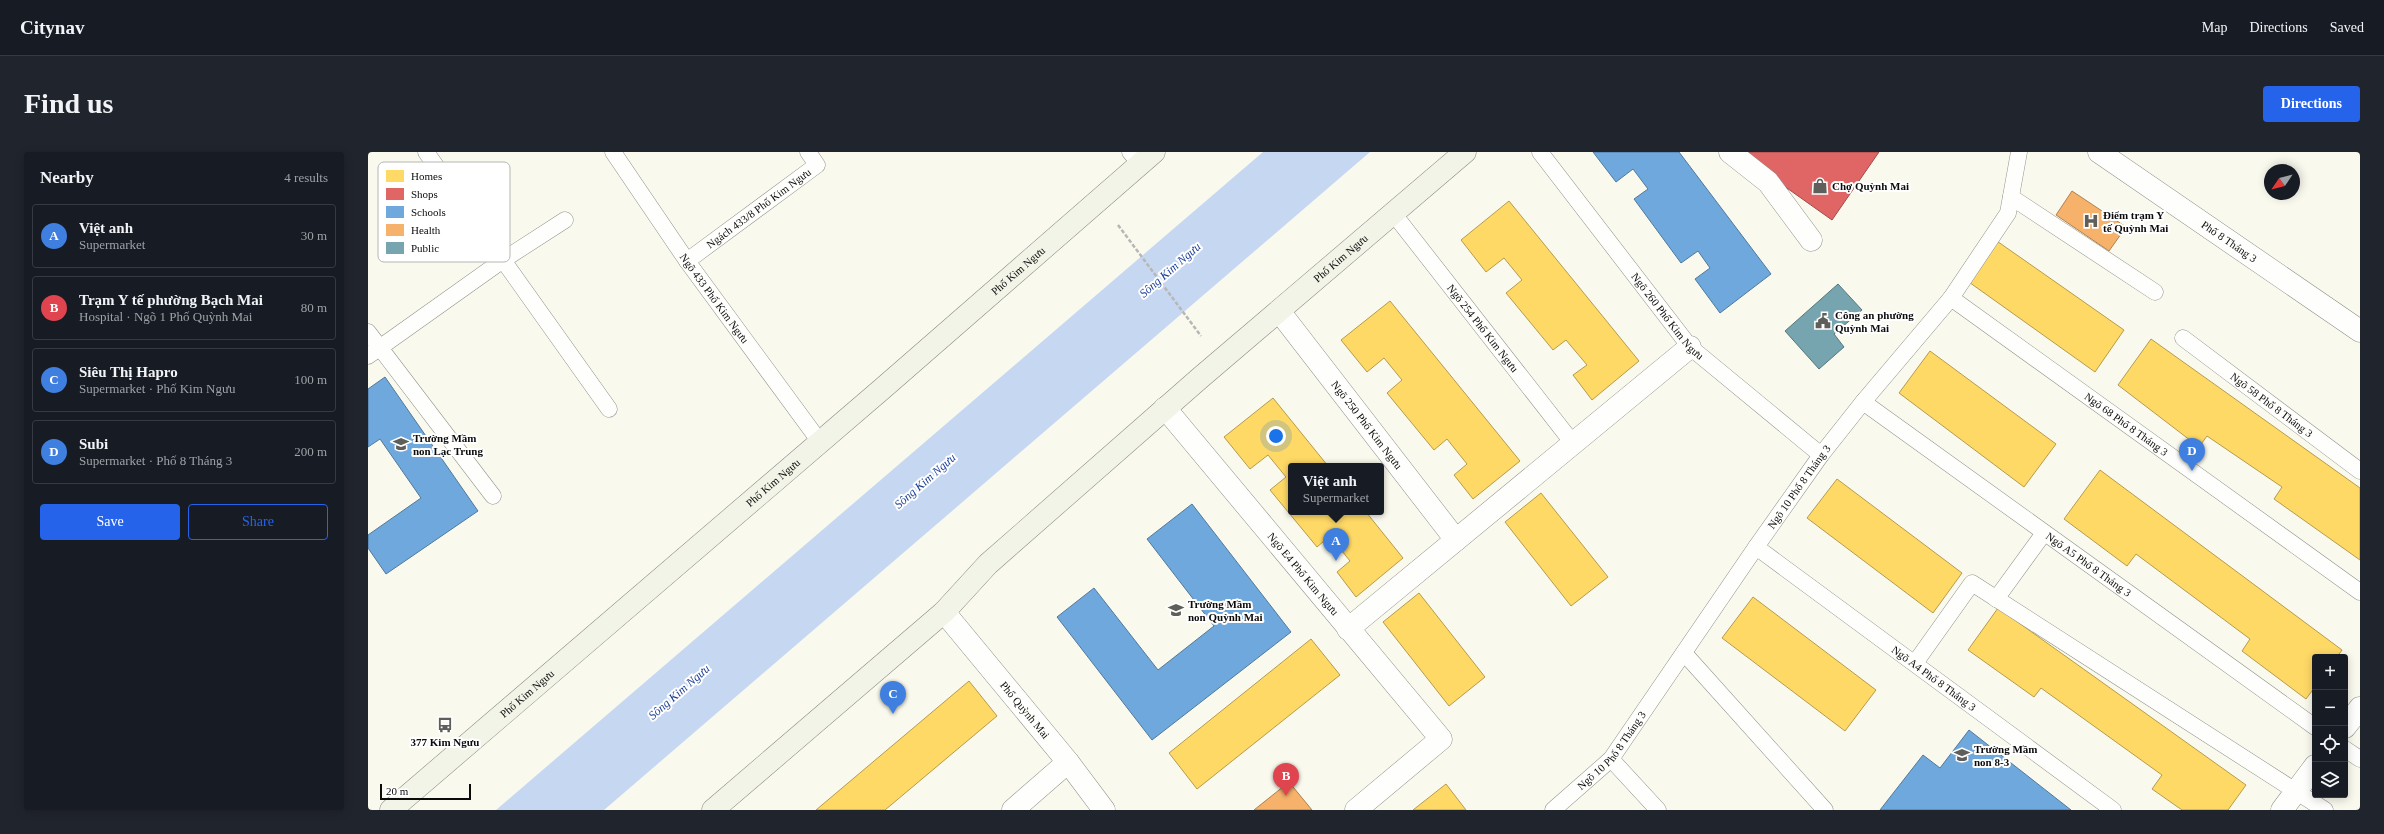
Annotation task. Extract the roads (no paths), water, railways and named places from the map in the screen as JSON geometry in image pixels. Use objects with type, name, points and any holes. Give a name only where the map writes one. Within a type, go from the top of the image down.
[{"type":"main road","name":"Phố Kim Ngưu","points":[[713,810],[944,612],[988,564],[1166,408],[1465,152]]},
{"type":"main road","name":"Phố Kim Ngưu","points":[[391,810],[820,442],[1141,156]]},
{"type":"street","points":[[1730,152],[1768,182],[1811,240]]},
{"type":"street","name":"Phố 8 Tháng 3","points":[[2099,152],[2360,331]]},
{"type":"street","name":"Ngõ 250 Phố Kim Ngưu","points":[[1279,311],[1456,540]]},
{"type":"street","points":[[1348,629],[1572,442],[1690,347]]},
{"type":"street","name":"Ngõ E4 Phố Kim Ngưu","points":[[1166,408],[1348,629],[1441,739],[1356,810]]},
{"type":"street","name":"Phố Quỳnh Mai","points":[[944,612],[1068,762],[1104,810]]},
{"type":"street","points":[[2346,726],[2360,708]]},
{"type":"street","points":[[1013,810],[1068,762]]},
{"type":"street","points":[[2282,810],[2312,770]]},
{"type":"lane","points":[[426,152],[433,162]]},
{"type":"lane","name":"Ngõ 433 Phố Kim Ngưu","points":[[613,152],[686,261],[820,442]]},
{"type":"lane","name":"Ngách 433/8 Phố Kim Ngưu","points":[[686,261],[817,165],[808,152]]},
{"type":"lane","name":"Ngõ 260 Phố Kim Ngưu","points":[[1540,152],[1690,347],[1821,455]]},
{"type":"lane","name":"Ngõ 10 Phố 8 Tháng 3","points":[[1553,810],[1611,759],[1821,455],[1863,402],[1952,298],[2008,213],[2019,152]]},
{"type":"lane","points":[[2011,197],[2155,292]]},
{"type":"lane","name":"Ngõ 254 Phố Kim Ngưu","points":[[1394,213],[1572,442]]},
{"type":"lane","points":[[510,255],[565,220]]},
{"type":"lane","points":[[373,352],[500,262]]},
{"type":"lane","points":[[504,262],[609,409]]},
{"type":"lane","name":"Ngõ 68 Phố 8 Tháng 3","points":[[1952,298],[2360,592]]},
{"type":"lane","points":[[368,332],[373,352],[493,496]]},
{"type":"lane","name":"Ngõ 58 Phố 8 Tháng 3","points":[[2183,338],[2360,471]]},
{"type":"lane","name":"Ngõ A5 Phố 8 Tháng 3","points":[[1863,402],[2044,534],[2314,726]]},
{"type":"lane","points":[[1996,599],[2044,534]]},
{"type":"lane","name":"Ngõ A4 Phố 8 Tháng 3","points":[[1756,547],[2113,810]]},
{"type":"lane","points":[[1915,663],[1972,583],[2325,810]]},
{"type":"lane","points":[[1684,653],[1825,810]]},
{"type":"lane","points":[[2348,751],[2360,760]]},
{"type":"lane","points":[[1611,759],[1658,810]]},
{"type":"water","name":"Sông Kim Ngưu","points":[[1263,152],[1370,152],[604,810],[496,810]]},
{"type":"place","name":"Chợ Quỳnh Mai","points":[[1820,186]]},
{"type":"place","name":"Điểm trạm Y tế Quỳnh Mai","points":[[2091,221]]},
{"type":"place","name":"Công an phường Quỳnh Mai","points":[[1823,321]]},
{"type":"place","name":"Trường Mầm non Lạc Trung","points":[[401,444]]},
{"type":"place","name":"Subi","points":[[2192,471]]},
{"type":"place","name":"Việt anh","points":[[1336,561]]},
{"type":"place","name":"Trường Mầm non Quỳnh Mai","points":[[1176,610]]},
{"type":"place","name":"Siêu Thị Hapro","points":[[893,714]]},
{"type":"place","name":"377 Kim Ngưu","points":[[445,725]]},
{"type":"place","name":"Trường Mầm non 8-3","points":[[1962,755]]},
{"type":"place","name":"Trạm Y tế phường Bạch Mai","points":[[1286,796]]}]
